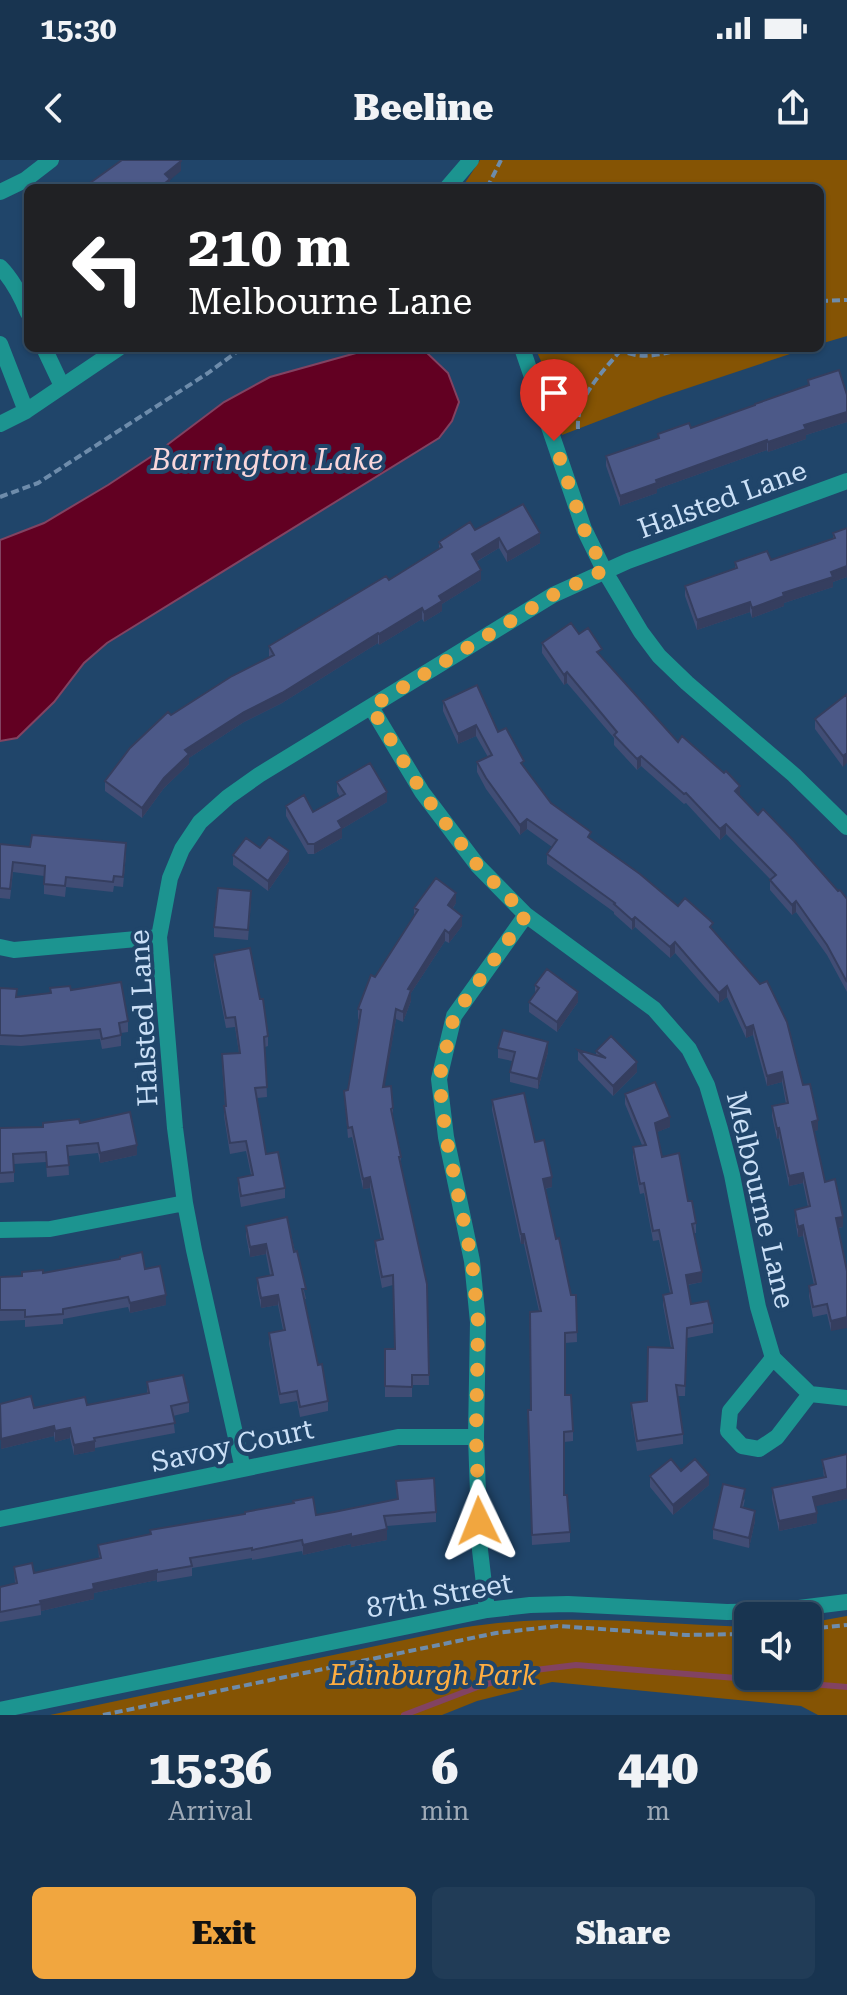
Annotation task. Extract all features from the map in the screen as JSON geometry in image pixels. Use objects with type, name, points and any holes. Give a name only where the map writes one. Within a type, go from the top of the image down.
[{"type":"street","points":[[0,192],[25,180],[51,160]]},
{"type":"street","points":[[450,184],[471,160]]},
{"type":"street","points":[[0,267],[24,302]]},
{"type":"street","points":[[0,344],[26,411]]},
{"type":"street","points":[[46,352],[62,386]]},
{"type":"street","points":[[0,424],[26,411],[113,352]]},
{"type":"street","points":[[523,352],[584,529],[641,632],[659,656],[687,683],[794,775],[847,827]]},
{"type":"street","name":"Halsted Lane","points":[[243,1469],[194,1250],[175,1128],[159,937],[170,878],[182,849],[200,822],[259,775],[553,595],[604,570],[847,481]]},
{"type":"street","name":"Melbourne Lane","points":[[371,707],[422,792],[478,866],[526,915],[654,1009],[689,1049],[707,1085],[720,1129],[758,1307],[773,1358],[810,1394]]},
{"type":"street","points":[[487,1610],[480,1550],[476,1437],[478,1322],[472,1261],[446,1137],[439,1079],[454,1016],[526,915]]},
{"type":"street","points":[[0,947],[14,950],[159,937]]},
{"type":"street","points":[[0,1230],[50,1229],[185,1203]]},
{"type":"street","points":[[773,1358],[730,1411],[728,1431],[742,1446],[759,1449],[777,1437],[810,1394],[847,1398]]},
{"type":"street","name":"Savoy Court","points":[[0,1519],[398,1437],[476,1437]]},
{"type":"street","name":"87th Street","points":[[0,1710],[487,1610],[568,1604],[727,1612],[817,1607],[847,1602]]},
{"type":"path","points":[[489,184],[501,160]]},
{"type":"path","points":[[824,301],[847,300]]},
{"type":"path","points":[[0,497],[38,483],[237,352]]},
{"type":"path","points":[[578,429],[582,403],[594,381],[617,352]]},
{"type":"path","points":[[628,352],[640,356],[671,352]]},
{"type":"path","points":[[822,1628],[847,1625]]},
{"type":"path","points":[[103,1715],[496,1633],[558,1626],[686,1635],[734,1634]]},
{"type":"green space","points":[[480,160],[847,160],[847,336],[824,343],[824,184],[464,184]]},
{"type":"green space","points":[[537,352],[796,352],[661,397],[562,435]]},
{"type":"green space","name":"Edinburgh Park","points":[[847,1616],[847,1715],[818,1715],[801,1706],[552,1682],[477,1701],[442,1715],[50,1715],[461,1628],[533,1621],[604,1620],[734,1626],[734,1690],[822,1690],[822,1620]]},
{"type":"water","name":"Barrington Lake","points":[[360,352],[426,352],[448,373],[459,402],[452,421],[439,438],[107,643],[84,663],[54,702],[17,738],[0,741],[0,540],[44,523],[108,485],[224,402],[270,377]]},
{"type":"building","points":[[122,160],[181,160],[165,174],[170,179],[164,184],[89,184]]},
{"type":"building","points":[[839,370],[847,395],[847,412],[804,425],[806,429],[767,440],[620,496],[606,456],[659,438],[658,434],[689,423],[691,428],[755,405],[809,385],[808,380]]},
{"type":"building","points":[[523,504],[540,533],[507,552],[499,538],[472,554],[481,570],[439,596],[442,601],[424,612],[422,608],[378,633],[185,750],[189,754],[164,778],[142,808],[105,781],[130,748],[168,712],[171,715],[232,676],[274,655],[269,646],[386,576],[389,580],[442,547],[439,542],[470,522],[475,530]]},
{"type":"building","points":[[847,528],[847,566],[831,572],[833,577],[783,593],[784,596],[752,608],[750,602],[697,620],[685,586],[737,568],[735,562],[767,551],[771,560],[835,538],[833,533]]},
{"type":"building","points":[[571,623],[579,634],[588,628],[602,649],[597,652],[678,742],[682,736],[724,773],[726,771],[740,786],[735,791],[758,815],[763,809],[847,899],[847,982],[827,945],[796,901],[792,905],[770,880],[776,875],[726,824],[720,829],[686,793],[641,756],[637,759],[614,735],[617,732],[567,672],[564,675],[542,643]]},
{"type":"building","points":[[477,685],[498,732],[506,728],[524,761],[521,763],[551,803],[591,832],[588,837],[678,906],[685,898],[713,923],[710,927],[760,984],[767,981],[787,1022],[803,1085],[810,1084],[818,1120],[812,1122],[825,1182],[835,1179],[843,1217],[836,1218],[847,1271],[847,1317],[831,1321],[827,1304],[813,1307],[809,1286],[816,1284],[803,1225],[798,1227],[795,1210],[810,1206],[803,1173],[789,1176],[772,1106],[788,1103],[782,1072],[767,1076],[753,1025],[746,1028],[727,986],[719,993],[675,942],[670,947],[635,917],[632,920],[615,903],[547,854],[557,840],[527,819],[520,825],[477,762],[492,755],[476,725],[458,734],[443,701]]},
{"type":"building","points":[[847,694],[847,753],[843,756],[815,719]]},
{"type":"building","points":[[370,763],[387,792],[338,821],[342,828],[314,844],[308,844],[286,806],[304,795],[313,812],[345,794],[337,782]]},
{"type":"building","points":[[32,835],[126,843],[123,877],[114,876],[113,882],[66,877],[65,886],[44,884],[45,866],[13,862],[10,889],[0,888],[0,844],[30,847]]},
{"type":"building","points":[[269,837],[289,851],[268,881],[233,855],[246,838],[260,848]]},
{"type":"building","points":[[436,878],[456,893],[448,905],[462,916],[449,933],[445,930],[408,989],[411,990],[403,1012],[396,1009],[383,1087],[391,1086],[391,1109],[399,1157],[427,1284],[429,1375],[412,1375],[412,1387],[385,1386],[385,1349],[395,1349],[393,1275],[382,1277],[375,1241],[383,1239],[370,1177],[363,1179],[352,1127],[348,1128],[344,1091],[348,1090],[361,1010],[358,1009],[371,975],[375,977],[418,910],[414,908]]},
{"type":"building","points":[[218,888],[251,891],[248,930],[214,927]]},
{"type":"building","points":[[250,948],[260,999],[263,999],[268,1036],[264,1037],[267,1087],[255,1088],[266,1154],[278,1152],[285,1188],[241,1196],[238,1178],[253,1175],[246,1141],[230,1143],[224,1106],[222,1054],[240,1053],[235,1017],[226,1018],[214,955]]},
{"type":"building","points":[[547,969],[578,992],[557,1022],[529,1002],[539,988],[535,985]]},
{"type":"building","points":[[121,982],[128,1021],[119,1023],[121,1035],[102,1039],[100,1029],[0,1035],[0,988],[17,989],[16,997],[51,993],[50,988],[70,986],[71,990]]},
{"type":"building","points":[[503,1030],[548,1042],[538,1079],[510,1072],[515,1052],[498,1048]]},
{"type":"building","points":[[611,1036],[637,1062],[613,1086],[578,1050],[606,1058],[596,1051]]},
{"type":"building","points":[[655,1082],[670,1117],[655,1123],[662,1157],[679,1153],[688,1201],[692,1201],[696,1223],[692,1224],[702,1272],[686,1275],[691,1304],[708,1301],[713,1323],[687,1328],[685,1386],[676,1385],[683,1434],[637,1441],[631,1403],[647,1401],[648,1347],[673,1348],[663,1295],[672,1293],[659,1230],[653,1231],[633,1147],[646,1145],[625,1094]]},
{"type":"building","points":[[524,1093],[535,1142],[544,1140],[552,1177],[543,1179],[571,1295],[576,1295],[577,1332],[565,1333],[565,1395],[571,1395],[573,1431],[564,1432],[564,1495],[567,1495],[570,1532],[532,1535],[528,1410],[531,1410],[530,1312],[541,1311],[492,1100]]},
{"type":"building","points":[[130,1112],[137,1145],[100,1153],[98,1143],[67,1146],[69,1165],[47,1167],[46,1152],[13,1154],[14,1172],[0,1173],[0,1128],[43,1127],[43,1123],[79,1119],[80,1123]]},
{"type":"building","points":[[287,1217],[306,1289],[302,1289],[318,1365],[322,1364],[328,1401],[300,1407],[297,1391],[280,1394],[269,1333],[285,1330],[278,1295],[261,1298],[257,1278],[273,1275],[266,1244],[250,1247],[246,1226]]},
{"type":"building","points":[[142,1252],[145,1269],[160,1266],[166,1295],[130,1303],[128,1297],[63,1309],[63,1314],[25,1317],[25,1310],[0,1310],[0,1277],[22,1276],[22,1272],[43,1270],[43,1273]]},
{"type":"building","points":[[183,1375],[189,1402],[171,1406],[175,1423],[94,1438],[95,1441],[74,1445],[70,1428],[55,1431],[54,1426],[1,1439],[0,1404],[31,1396],[34,1408],[85,1397],[87,1405],[149,1393],[147,1382]]},
{"type":"building","points":[[847,1454],[847,1489],[813,1497],[817,1513],[779,1521],[772,1488],[826,1477],[822,1460]]},
{"type":"building","points":[[671,1459],[681,1471],[695,1459],[709,1475],[673,1505],[650,1476]]},
{"type":"building","points":[[434,1478],[436,1512],[384,1516],[387,1529],[303,1545],[302,1540],[190,1558],[192,1566],[93,1584],[94,1589],[0,1612],[0,1587],[17,1583],[14,1567],[32,1563],[34,1573],[101,1558],[98,1545],[151,1534],[150,1530],[245,1514],[313,1497],[316,1515],[398,1499],[396,1481]]},
{"type":"building","points":[[723,1484],[745,1489],[741,1507],[755,1511],[749,1538],[713,1529]]},
{"type":"waterway","points":[[404,1715],[480,1686],[535,1670],[576,1665],[847,1687]]},
{"type":"route","points":[[479,1521],[476,1437],[478,1322],[472,1261],[446,1137],[439,1079],[454,1016],[526,915],[478,866],[422,792],[371,707],[553,595],[604,570],[584,529],[554,441]]}]
